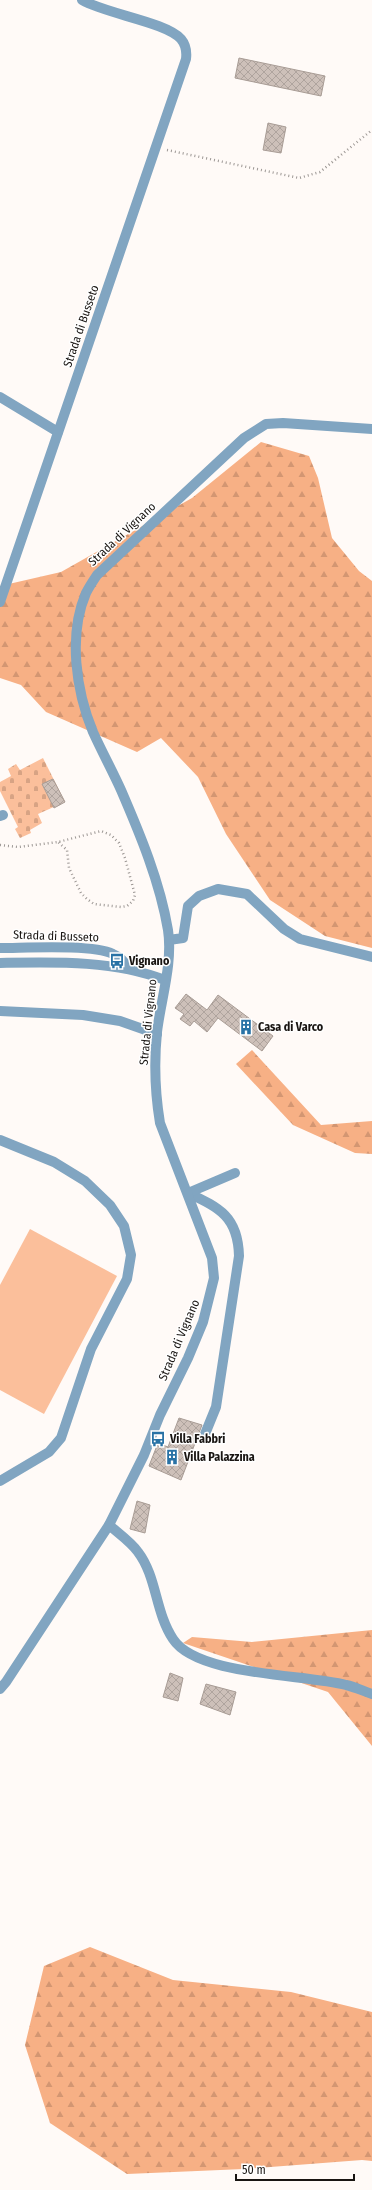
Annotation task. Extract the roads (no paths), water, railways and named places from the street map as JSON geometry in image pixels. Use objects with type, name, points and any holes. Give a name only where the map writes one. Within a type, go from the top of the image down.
[{"type":"street","name":"Strada di Busseto","points":[[0,602],[157,148],[186,59],[185,45],[179,36],[170,30],[114,13],[82,0]]},
{"type":"street","points":[[0,397],[58,432]]},
{"type":"street","name":"Strada di Vignano","points":[[0,1689],[109,1525],[144,1455],[160,1415],[188,1358],[203,1322],[211,1297],[214,1278],[212,1258],[160,1123],[156,1080],[157,1034],[169,940],[164,913],[147,858],[127,804],[93,731],[79,683],[76,648],[79,615],[86,592],[97,575],[244,438],[266,424],[283,422],[372,429]]},
{"type":"street","points":[[169,940],[183,938],[188,906],[199,896],[218,889],[247,894],[284,929],[300,939],[372,957]]},
{"type":"street","name":"Strada di Busseto","points":[[0,948],[85,949],[104,951],[120,957],[128,968]]},
{"type":"street","name":"Strada di Busseto","points":[[0,963],[98,965],[128,968],[165,980]]},
{"type":"street","points":[[0,1011],[83,1015],[120,1020],[157,1034]]},
{"type":"street","points":[[0,1140],[54,1162],[85,1181],[110,1205],[124,1226],[131,1255],[127,1279],[91,1349],[61,1438],[49,1452],[0,1481]]},
{"type":"street","points":[[188,1193],[235,1173]]},
{"type":"street","points":[[188,1193],[208,1203],[226,1215],[233,1225],[238,1241],[239,1256],[216,1407],[205,1434]]},
{"type":"street","points":[[109,1525],[138,1551],[150,1575],[159,1614],[173,1640],[195,1657],[230,1668],[346,1685],[372,1694]]},
{"type":"place","name":"Vignano","points":[[117,961]]},
{"type":"place","name":"Casa di Varco","points":[[246,1027]]},
{"type":"place","name":"Villa Fabbri","points":[[158,1439]]},
{"type":"place","name":"Villa Palazzina","points":[[172,1457]]}]
